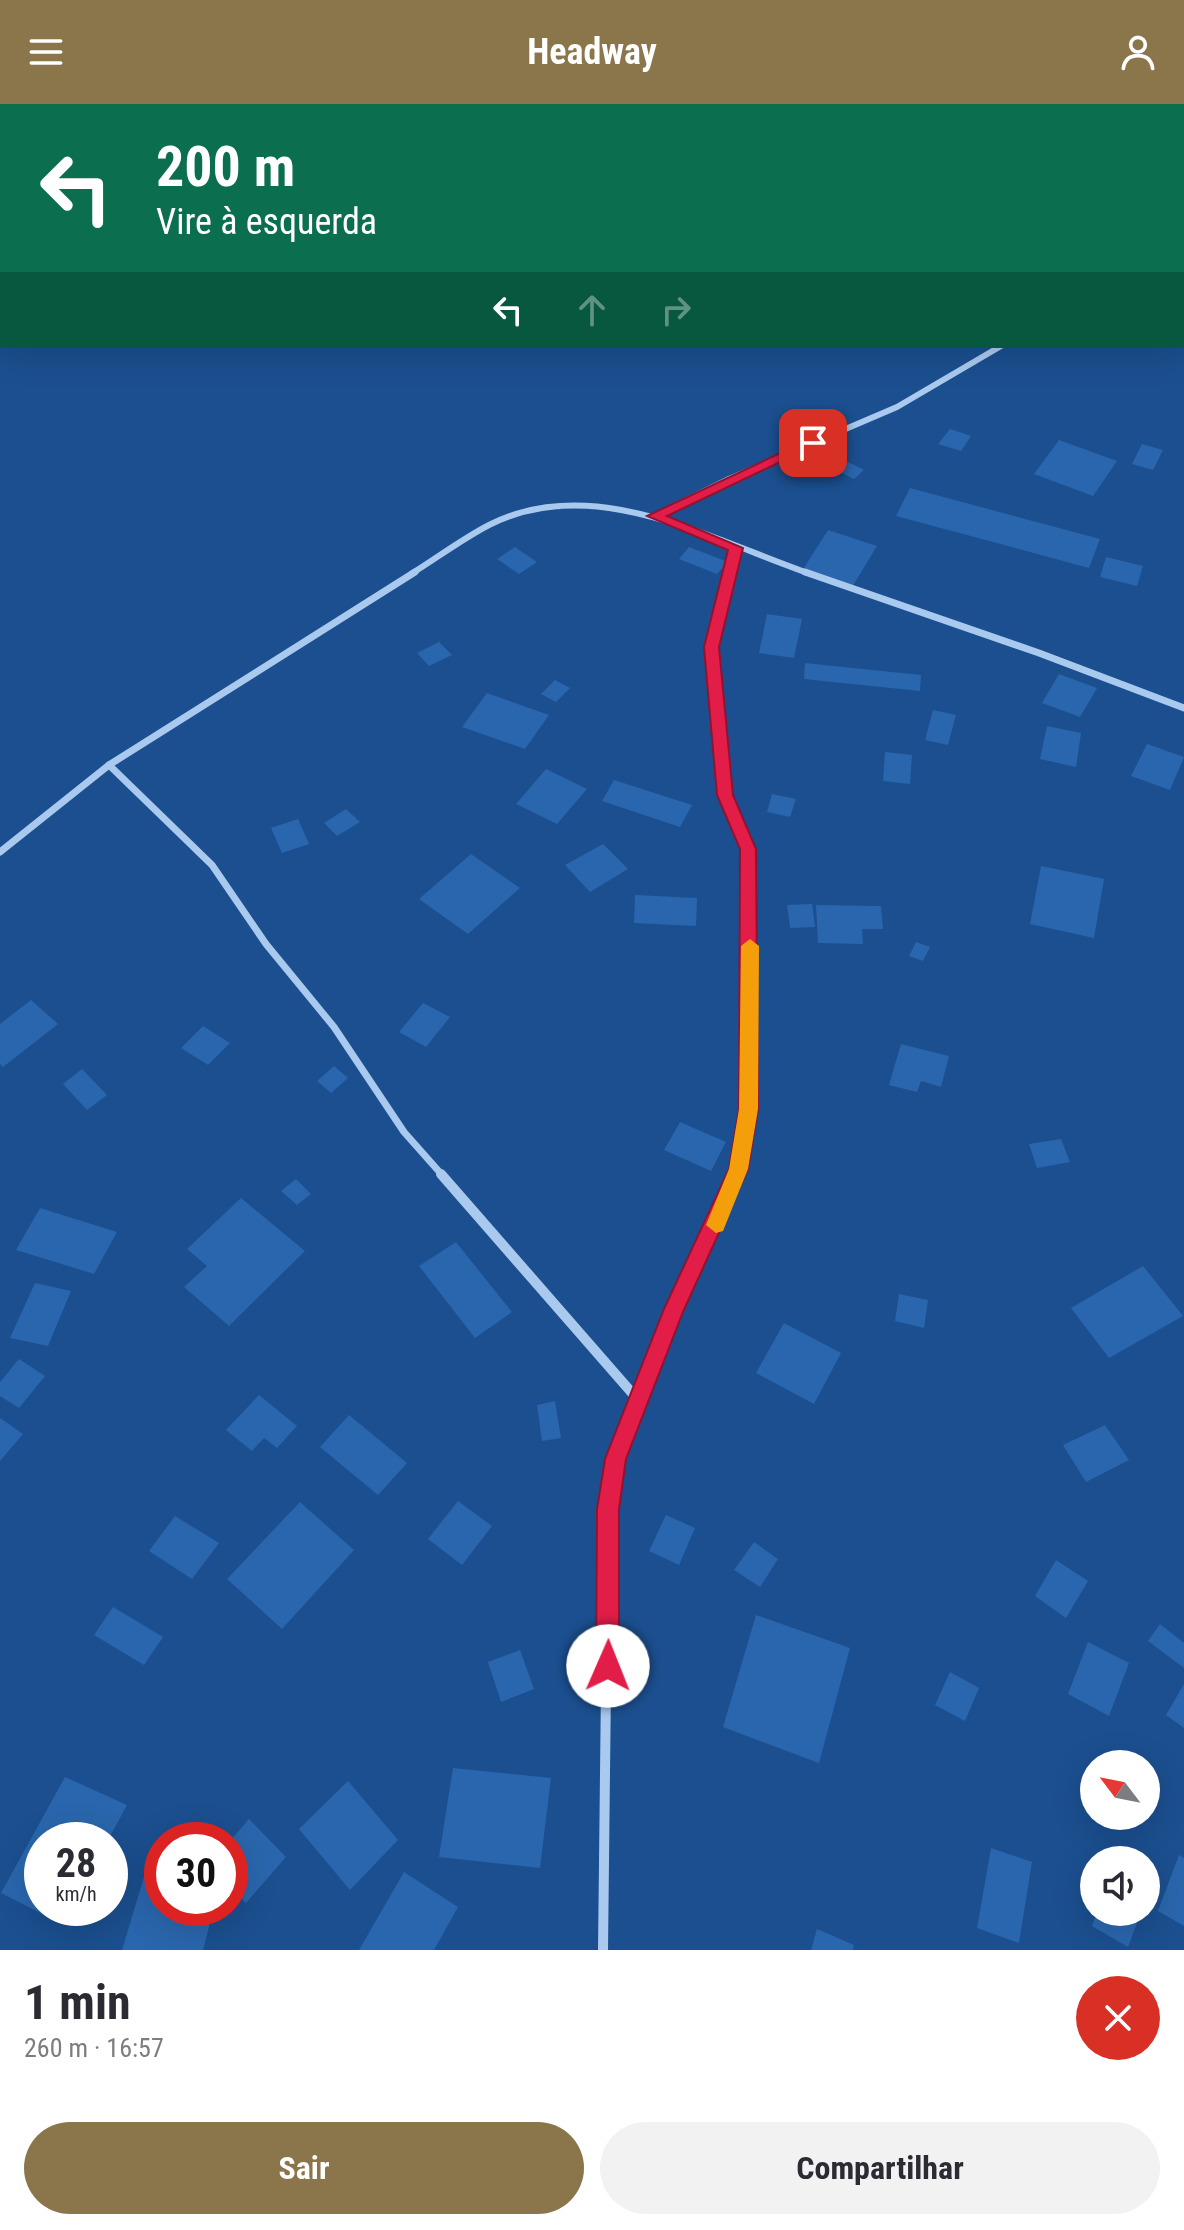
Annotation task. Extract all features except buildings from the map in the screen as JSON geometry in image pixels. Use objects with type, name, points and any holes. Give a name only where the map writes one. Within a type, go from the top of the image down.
[{"type":"street","points":[[654,516],[729,479],[897,407],[998,348]]},
{"type":"street","points":[[0,852],[109,765],[490,524],[532,510],[574,506],[654,516],[736,548],[1078,665],[1184,708]]},
{"type":"street","points":[[603,1950],[608,1509],[616,1459],[674,1309],[739,1169],[749,1109],[748,849],[725,795],[711,647],[736,548]]},
{"type":"street","points":[[109,765],[212,865],[266,944],[334,1027],[404,1132],[639,1401]]},
{"type":"slow traffic","points":[[716,1225],[739,1169],[749,1109],[750,946]]},
{"type":"route","points":[[608,1666],[608,1509],[616,1459],[674,1309],[739,1169],[749,1109],[748,849],[725,795],[711,647],[736,548],[654,516],[813,443]]}]
